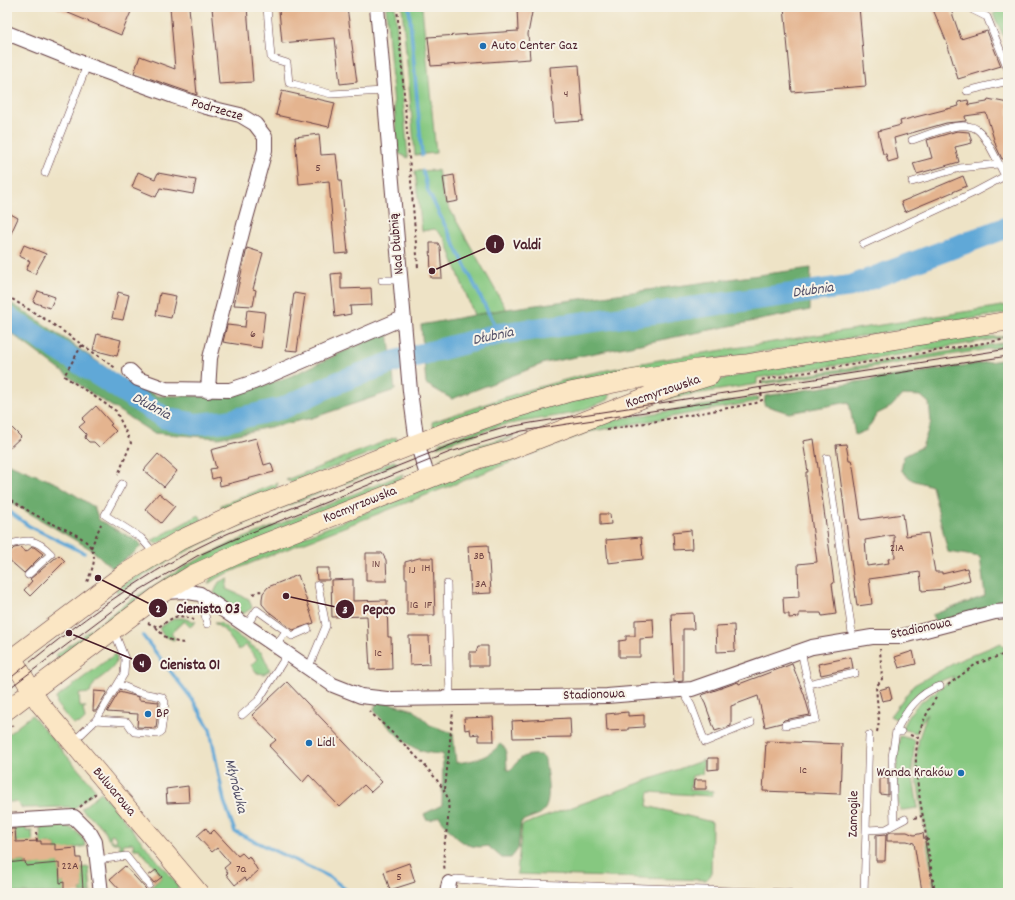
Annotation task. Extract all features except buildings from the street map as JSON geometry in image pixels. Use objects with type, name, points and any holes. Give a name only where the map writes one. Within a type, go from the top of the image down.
[{"type":"main road","name":"Kocmyrzowska","points":[[9,657],[104,588],[155,554],[194,533],[236,514],[417,443],[506,411],[578,391],[659,374],[746,364],[1008,321]]},
{"type":"main road","name":"Kocmyrzowska","points":[[7,710],[161,594],[211,565],[428,478],[479,459],[510,450],[664,390],[746,364]]},
{"type":"main road","name":"Bulwarowa","points":[[9,657],[40,704],[198,893]]},
{"type":"street","name":"Nad Dłubnią","points":[[377,7],[410,390],[417,443],[428,478]]},
{"type":"street","name":"Podrzecze","points":[[7,33],[87,65],[206,107],[240,115],[252,122],[266,137],[265,150],[210,358],[208,390]]},
{"type":"street","points":[[130,371],[138,379],[166,389],[230,390],[404,324]]},
{"type":"street","points":[[200,594],[203,579],[211,565]]},
{"type":"street","name":"Stadionowa","points":[[161,594],[176,591],[200,594],[275,647],[333,685],[361,696],[387,699],[607,696],[692,689],[801,651],[853,640],[879,637],[899,637],[995,612],[1008,611]]},
{"type":"street","points":[[7,821],[74,817],[93,838],[98,860],[101,893]]},
{"type":"lane","points":[[266,7],[271,58],[287,63],[289,83],[331,94],[384,91]]},
{"type":"lane","points":[[973,10],[987,17],[1008,69]]},
{"type":"lane","points":[[45,173],[87,65]]},
{"type":"lane","points":[[966,91],[1008,81]]},
{"type":"lane","points":[[863,244],[973,193],[1006,175],[998,164],[980,131],[972,126],[958,125],[912,140]]},
{"type":"lane","points":[[912,182],[960,168],[998,164]]},
{"type":"lane","points":[[382,280],[400,280]]},
{"type":"lane","points":[[827,458],[853,640]]},
{"type":"lane","points":[[122,484],[105,515],[141,538],[155,554]]},
{"type":"lane","points":[[7,545],[32,541],[43,545],[51,554],[28,575]]},
{"type":"lane","points":[[447,584],[455,699]]},
{"type":"lane","points":[[308,669],[326,626],[318,585]]},
{"type":"lane","points":[[200,594],[207,624]]},
{"type":"lane","points":[[246,626],[257,610],[292,636],[308,629]]},
{"type":"lane","points":[[72,742],[96,720],[124,674],[126,664],[113,629]]},
{"type":"lane","points":[[275,647],[286,632]]},
{"type":"lane","points":[[785,725],[816,719],[801,651]]},
{"type":"lane","points":[[242,715],[258,701],[287,655]]},
{"type":"lane","points":[[808,684],[855,673]]},
{"type":"lane","points":[[96,720],[127,722],[134,732],[158,734],[161,732],[164,702],[162,697],[137,692],[118,684]]},
{"type":"lane","points":[[894,824],[892,757],[899,731],[906,712],[915,702],[924,694],[942,689]]},
{"type":"lane","points":[[682,690],[691,705],[704,742],[751,723]]},
{"type":"lane","name":"Zamogile","points":[[864,893],[869,735]]},
{"type":"lane","points":[[867,830],[886,829],[905,819]]},
{"type":"lane","points":[[98,860],[126,856],[149,885]]},
{"type":"lane","points":[[448,888],[456,878],[505,883],[789,893]]},
{"type":"path","points":[[397,7],[418,268]]},
{"type":"path","points":[[7,296],[51,322],[120,370],[130,371]]},
{"type":"path","points":[[603,430],[756,404],[762,400],[760,380],[1008,339]]},
{"type":"path","points":[[82,345],[64,376],[116,411],[131,443],[116,480]]},
{"type":"path","points":[[7,496],[22,508],[43,520],[75,533],[91,548],[94,558],[84,588]]},
{"type":"path","points":[[91,548],[105,515]]},
{"type":"path","points":[[253,594],[260,591],[263,593]]},
{"type":"path","points":[[156,627],[188,608]]},
{"type":"path","points":[[176,615],[185,616],[194,620]]},
{"type":"path","points":[[147,623],[156,627],[163,636],[172,642],[186,643]]},
{"type":"path","points":[[869,735],[878,731],[876,687],[882,679],[879,637]]},
{"type":"path","points":[[935,893],[914,767],[918,737],[928,712],[942,689],[976,664],[1008,653]]},
{"type":"path","points":[[361,696],[361,702],[430,773],[444,791],[448,800],[448,810],[443,860],[448,888]]},
{"type":"path","points":[[444,791],[451,717],[455,699]]},
{"type":"path","points":[[80,807],[98,792]]},
{"type":"path","points":[[36,838],[37,842]]},
{"type":"green space","points":[[386,7],[395,7],[408,158],[398,153]]},
{"type":"green space","points":[[402,7],[422,7],[436,153],[415,155]]},
{"type":"green space","points":[[1005,7],[1008,7],[1008,45],[993,14]]},
{"type":"green space","points":[[438,170],[443,197],[506,309],[474,315],[445,239],[435,229],[422,231],[415,171]]},
{"type":"green space","points":[[811,268],[810,310],[545,363],[452,399],[426,384],[421,325],[506,309]]},
{"type":"green space","points":[[7,301],[32,316],[131,385],[158,396],[233,396],[291,376],[388,331],[395,390],[312,418],[219,438],[153,433],[88,391],[7,330]]},
{"type":"green space","points":[[1008,305],[1008,313],[660,368],[434,428],[432,422],[524,391],[587,374],[653,361]]},
{"type":"green space","points":[[970,336],[1008,337],[757,378],[757,384],[645,402],[703,384],[766,369]]},
{"type":"green space","points":[[1008,342],[1008,346],[762,384],[762,382]]},
{"type":"green space","points":[[1008,359],[1008,603],[936,623],[932,615],[985,596],[980,557],[948,552],[932,486],[912,480],[901,470],[904,456],[922,447],[931,422],[929,403],[921,396],[902,395],[891,407],[877,414],[867,430],[855,435],[849,402],[789,413],[764,405],[765,396]]},
{"type":"green space","points":[[608,393],[610,396],[608,400],[575,413],[503,425],[437,447],[439,443],[542,407]]},
{"type":"green space","points":[[759,397],[758,401],[589,432],[251,563],[217,578],[208,584],[213,573],[591,423]]},
{"type":"green space","points":[[513,436],[451,462],[439,460],[476,446]]},
{"type":"green space","points":[[396,437],[398,442],[293,483],[286,480]]},
{"type":"green space","points":[[394,461],[397,463],[289,505],[218,536],[150,572],[118,593],[115,589],[197,539]]},
{"type":"green space","points":[[7,463],[58,484],[94,507],[99,520],[139,542],[141,546],[134,553],[112,568],[92,550],[7,500]]},
{"type":"green space","points":[[403,474],[401,480],[138,601],[59,659],[56,655],[135,597],[189,564],[232,543]]},
{"type":"green space","points":[[278,483],[275,491],[229,508],[222,508],[221,505]]},
{"type":"green space","points":[[199,515],[202,520],[157,544],[151,541]]},
{"type":"green space","points":[[228,578],[226,589],[249,599],[252,608],[243,614],[214,593],[219,582]]},
{"type":"green space","points":[[175,618],[183,618],[196,622],[190,627],[184,621],[171,633],[175,639],[173,640],[163,635],[159,628]]},
{"type":"green space","points":[[214,623],[220,623],[262,653],[270,670],[264,674],[257,673],[251,665],[257,659],[246,645],[239,650],[224,630]]},
{"type":"green space","name":"Wanda Kraków","points":[[1001,643],[1008,653],[1008,893],[935,893],[915,767],[919,738],[927,714],[920,724],[917,733],[902,729],[906,719],[912,711],[954,676],[929,687],[922,692],[903,712],[898,720],[890,716],[914,685],[960,660]]},
{"type":"green space","points":[[115,654],[117,659],[115,664],[95,683],[90,693],[79,694],[80,707],[86,707],[83,709],[85,719],[81,723],[73,724],[57,705],[56,698]]},
{"type":"green space","points":[[377,702],[385,702],[414,710],[430,725],[453,733],[456,763],[486,756],[500,744],[506,749],[507,770],[511,770],[523,757],[541,755],[545,759],[548,796],[545,809],[536,816],[521,822],[518,849],[511,858],[502,858],[488,846],[472,846],[459,840],[439,816],[431,820],[426,819],[424,814],[442,805],[443,754],[422,751],[413,747],[398,736],[377,714],[374,709]]},
{"type":"green space","points":[[32,715],[96,790],[73,810],[69,807],[22,808],[16,802],[7,802],[7,735]]},
{"type":"green space","points":[[900,736],[915,740],[912,771],[918,808],[900,810],[898,802],[896,773]]},
{"type":"green space","points":[[704,760],[702,774],[692,776],[690,790],[714,791],[711,796],[649,792],[647,806],[712,822],[711,875],[706,880],[517,874],[522,825]]},
{"type":"green space","points":[[101,792],[176,883],[178,887],[176,893],[148,893],[147,891],[162,877],[155,867],[139,849],[134,849],[133,843],[123,844],[124,851],[120,851],[119,843],[113,843],[110,840],[112,839],[114,842],[117,840],[113,834],[110,835],[111,837],[109,839],[102,827],[81,809]]},
{"type":"green space","points":[[62,826],[77,832],[86,846],[55,852],[55,844],[46,844],[41,847],[40,827]]},
{"type":"green space","points":[[26,827],[26,831],[32,831],[33,845],[16,842],[15,828]]},
{"type":"green space","points":[[25,861],[26,866],[59,861],[60,882],[66,882],[64,893],[7,893],[7,863]]},
{"type":"green space","points":[[89,867],[91,893],[80,893],[80,889],[83,889],[78,868]]},
{"type":"waterway","points":[[409,7],[422,155]]},
{"type":"waterway","points":[[423,171],[428,191],[499,334]]},
{"type":"waterway","name":"Dłubnia","points":[[7,317],[165,418],[197,424],[227,421],[283,408],[339,382],[396,361],[499,334],[851,286],[1008,227]]},
{"type":"waterway","name":"Młynówka","points":[[7,510],[29,526],[84,553]]},
{"type":"waterway","name":"Młynówka","points":[[143,636],[192,699],[210,729],[224,801],[235,832],[330,877],[350,893]]},
{"type":"tram line","points":[[7,681],[59,639],[113,599],[141,580],[199,547],[229,533],[466,439],[504,428],[531,423],[1008,349]]},
{"type":"tram line","points":[[7,690],[138,591],[197,556],[235,539],[450,452],[522,431],[1008,356]]},
{"type":"place","name":"Auto Center Gaz","points":[[483,46]]},
{"type":"place","name":"Valdi","points":[[432,271]]},
{"type":"place","name":"Cienista 03","points":[[98,578]]},
{"type":"place","name":"Pepco","points":[[286,596]]},
{"type":"place","name":"Cienista 01","points":[[69,633]]},
{"type":"place","name":"BP","points":[[148,714]]},
{"type":"place","name":"Lidl","points":[[309,743]]},
{"type":"place","name":"Wanda Kraków","points":[[961,773]]}]
